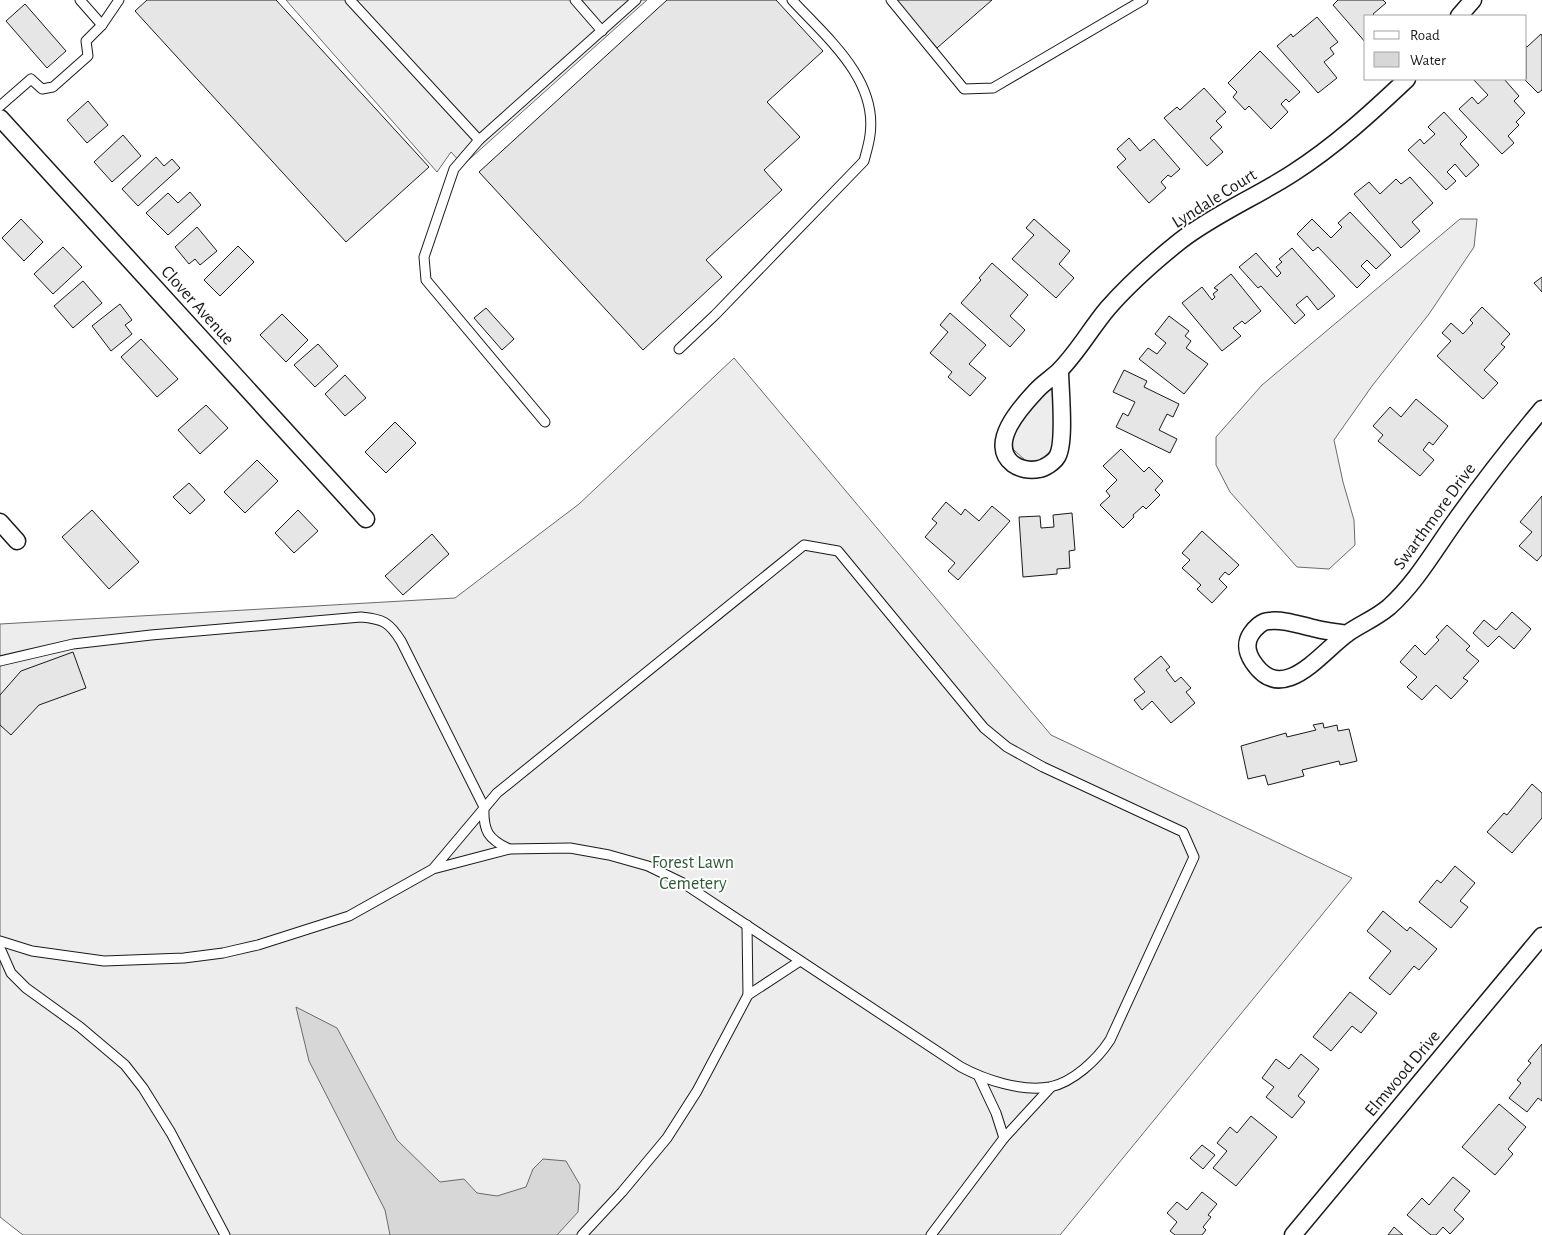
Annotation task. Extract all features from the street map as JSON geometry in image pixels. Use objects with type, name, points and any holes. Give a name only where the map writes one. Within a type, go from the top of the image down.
[{"type":"street","points":[[1461,15],[1473,0]]},
{"type":"street","name":"Lyndale Court","points":[[1060,370],[1062,428],[1060,450],[1057,457],[1050,464],[1041,469],[1021,468],[1013,464],[1007,457],[1004,448],[1004,435],[1015,416],[1037,390],[1060,370],[1108,308],[1144,272],[1181,241],[1211,220],[1294,173],[1328,149],[1374,110],[1405,80]]},
{"type":"street","name":"Clover Avenue","points":[[0,118],[366,519]]},
{"type":"street","name":"Swarthmore Drive","points":[[1347,634],[1291,622],[1267,620],[1257,626],[1250,634],[1246,647],[1250,657],[1261,673],[1271,678],[1292,678],[1305,670],[1347,634],[1376,617],[1390,606],[1410,583],[1474,494],[1542,409]]},
{"type":"street","points":[[0,522],[17,541]]},
{"type":"street","name":"Elmwood Drive","points":[[1293,1235],[1542,936]]},
{"type":"lane","points":[[80,0],[102,25]]},
{"type":"lane","points":[[0,106],[31,79],[42,89],[53,87],[88,56],[86,41],[102,25],[119,0]]},
{"type":"lane","points":[[350,0],[479,140]]},
{"type":"lane","points":[[574,0],[602,31]]},
{"type":"lane","points":[[545,422],[426,280],[424,257],[454,169],[479,140],[636,0]]},
{"type":"lane","points":[[678,349],[715,315],[864,161],[870,134],[869,105],[861,82],[843,56],[792,0]]},
{"type":"lane","points":[[891,0],[964,89],[993,88],[1143,0]]},
{"type":"lane","points":[[0,941],[32,951],[104,961],[184,958],[223,953],[258,945],[349,916],[433,869],[510,849],[570,848],[610,855],[648,866],[683,882],[961,1067],[979,1077],[1034,1088],[1051,1086],[1072,1077],[1102,1053],[1110,1040],[1194,857],[1184,832],[1043,767],[1007,747],[984,728],[838,551],[804,545],[497,793],[433,869]]},
{"type":"lane","points":[[0,661],[82,642],[351,618],[378,619],[393,629],[401,641],[484,807],[484,822],[488,834],[497,843],[510,849]]},
{"type":"lane","points":[[582,1235],[622,1192],[666,1138],[698,1091],[748,995],[747,925]]},
{"type":"lane","points":[[0,948],[11,974],[26,988],[125,1065],[143,1088],[171,1133],[225,1235]]},
{"type":"lane","points":[[748,995],[800,961]]},
{"type":"lane","points":[[979,1077],[996,1113],[1004,1138]]},
{"type":"lane","points":[[931,1235],[1004,1138],[1051,1086]]},
{"type":"shaded area","points":[[286,0],[647,0],[463,165],[451,152],[437,172]]},
{"type":"shaded area","points":[[1460,219],[1477,219],[1474,247],[1429,314],[1372,386],[1334,440],[1354,520],[1355,545],[1329,569],[1297,567],[1230,492],[1216,465],[1216,437],[1262,385]]},
{"type":"shaded area","name":"Forest Lawn Cemetery","points":[[734,358],[1051,735],[1352,878],[1060,1235],[23,1235],[0,1217],[0,624],[455,598],[579,504]]},
{"type":"shaded area","points":[[1053,383],[1054,441],[1051,451],[1040,461],[1026,461],[1013,449],[1011,440],[1015,424]]},
{"type":"water","points":[[296,1007],[337,1028],[397,1140],[440,1182],[464,1179],[477,1193],[497,1196],[526,1187],[533,1169],[543,1159],[566,1161],[580,1185],[578,1212],[557,1235],[390,1235],[385,1210],[309,1061]]},
{"type":"building","points":[[147,0],[276,0],[429,167],[346,242],[135,11]]},
{"type":"building","points":[[667,0],[776,0],[823,51],[767,102],[800,137],[764,170],[782,190],[706,260],[722,277],[643,350],[479,172]]},
{"type":"building","points":[[895,0],[992,0],[937,48]]},
{"type":"building","points":[[1338,0],[1383,0],[1386,3],[1374,15],[1364,15],[1364,41],[1333,5]]},
{"type":"building","points":[[25,4],[66,51],[47,68],[6,21]]},
{"type":"building","points":[[1317,17],[1338,42],[1330,48],[1334,54],[1324,62],[1337,78],[1318,93],[1277,46],[1291,34],[1293,37]]},
{"type":"building","points":[[1541,34],[1542,90],[1538,93],[1525,80],[1527,80],[1527,47]]},
{"type":"building","points":[[1260,51],[1300,92],[1289,102],[1286,99],[1281,104],[1288,112],[1271,129],[1249,106],[1245,110],[1233,97],[1237,92],[1228,83]]},
{"type":"building","points":[[1474,80],[1505,80],[1519,96],[1514,101],[1525,113],[1516,122],[1519,125],[1508,136],[1514,143],[1502,154],[1459,109],[1472,97],[1478,104],[1488,95]]},
{"type":"building","points":[[1204,88],[1226,112],[1216,121],[1222,127],[1210,138],[1223,152],[1207,166],[1164,118],[1177,107],[1180,110]]},
{"type":"building","points":[[88,101],[108,125],[87,143],[67,120]]},
{"type":"building","points":[[1444,112],[1467,137],[1460,144],[1479,165],[1466,177],[1455,164],[1447,172],[1456,181],[1446,190],[1408,150],[1420,139],[1424,144],[1435,134],[1428,127]]},
{"type":"building","points":[[123,135],[141,156],[112,182],[94,162]]},
{"type":"building","points":[[1129,138],[1140,151],[1154,139],[1180,169],[1171,177],[1168,175],[1161,182],[1166,188],[1149,203],[1117,167],[1126,159],[1117,149]]},
{"type":"building","points":[[156,157],[164,166],[172,159],[180,168],[138,206],[122,189]]},
{"type":"building","points":[[1410,177],[1433,203],[1412,222],[1420,231],[1401,248],[1354,194],[1369,182],[1380,194],[1396,179],[1401,184]]},
{"type":"building","points":[[190,192],[201,205],[168,235],[146,213],[168,193],[178,203]]},
{"type":"building","points":[[1350,212],[1391,255],[1376,269],[1367,260],[1361,266],[1370,275],[1357,288],[1318,247],[1313,251],[1297,234],[1312,219],[1331,238],[1342,227],[1338,223]]},
{"type":"building","points":[[21,219],[43,242],[24,261],[2,238]]},
{"type":"building","points":[[1034,219],[1070,251],[1059,264],[1074,278],[1056,298],[1012,259],[1034,235],[1026,228]]},
{"type":"building","points":[[197,227],[217,251],[200,265],[195,259],[189,264],[175,247]]},
{"type":"building","points":[[238,246],[254,262],[220,296],[204,280]]},
{"type":"building","points":[[63,247],[82,267],[53,294],[34,274]]},
{"type":"building","points":[[1292,248],[1335,296],[1318,310],[1307,296],[1296,305],[1305,315],[1295,324],[1261,286],[1258,288],[1239,267],[1256,253],[1277,277],[1281,273],[1276,267],[1282,262],[1279,259]]},
{"type":"building","points":[[992,263],[1028,295],[1010,316],[1025,330],[1010,347],[961,303],[981,280],[979,278]]},
{"type":"building","points":[[1231,274],[1261,311],[1245,324],[1242,321],[1233,328],[1241,336],[1222,351],[1182,303],[1202,287],[1212,300],[1215,297],[1213,294],[1218,290],[1214,288]]},
{"type":"building","points":[[1542,277],[1542,292],[1534,283]]},
{"type":"building","points":[[83,281],[102,303],[73,328],[54,306]]},
{"type":"building","points":[[120,304],[132,320],[125,325],[132,334],[111,351],[92,326]]},
{"type":"building","points":[[1482,307],[1510,334],[1501,344],[1505,347],[1484,370],[1498,383],[1483,399],[1437,356],[1451,341],[1442,333],[1451,323],[1463,334],[1473,323],[1470,320]]},
{"type":"building","points":[[486,308],[514,339],[502,350],[474,318]]},
{"type":"building","points":[[950,313],[986,345],[969,364],[986,378],[970,396],[948,377],[952,372],[930,353],[948,332],[940,325]]},
{"type":"building","points":[[282,314],[308,340],[286,362],[260,335]]},
{"type":"building","points":[[1169,316],[1189,331],[1185,336],[1191,341],[1186,348],[1208,364],[1184,394],[1139,359],[1148,348],[1157,354],[1166,343],[1155,334]]},
{"type":"building","points":[[141,339],[178,379],[157,397],[121,357]]},
{"type":"building","points":[[318,344],[338,366],[315,387],[294,365]]},
{"type":"building","points":[[1124,370],[1147,381],[1144,387],[1179,404],[1173,417],[1167,414],[1159,430],[1177,439],[1170,453],[1116,427],[1123,413],[1128,416],[1135,402],[1113,392]]},
{"type":"building","points":[[345,375],[366,398],[345,416],[325,394]]},
{"type":"building","points":[[1416,399],[1448,426],[1433,445],[1429,442],[1423,450],[1434,460],[1420,476],[1378,441],[1383,435],[1373,426],[1390,407],[1401,417]]},
{"type":"building","points":[[206,405],[228,428],[200,454],[178,430]]},
{"type":"building","points":[[395,422],[416,443],[386,473],[365,452]]},
{"type":"building","points":[[1121,449],[1144,472],[1149,467],[1163,481],[1155,490],[1160,495],[1146,509],[1143,506],[1123,528],[1100,505],[1110,496],[1106,491],[1117,480],[1103,466]]},
{"type":"building","points":[[257,460],[278,481],[245,513],[224,492]]},
{"type":"building","points":[[189,483],[205,500],[190,514],[173,497]]},
{"type":"building","points":[[1542,496],[1542,555],[1537,561],[1519,546],[1532,532],[1520,522]]},
{"type":"building","points":[[946,502],[961,515],[965,509],[979,521],[992,506],[1010,521],[958,580],[948,571],[955,563],[925,537],[937,523],[932,519]]},
{"type":"building","points":[[92,510],[139,562],[109,589],[62,537]]},
{"type":"building","points":[[298,510],[318,531],[294,553],[275,533]]},
{"type":"building","points":[[1072,513],[1075,550],[1069,551],[1070,568],[1057,569],[1057,574],[1023,577],[1019,517],[1040,516],[1041,528],[1054,527],[1053,515]]},
{"type":"building","points":[[1202,531],[1239,565],[1229,575],[1225,572],[1219,579],[1227,587],[1212,603],[1197,589],[1201,585],[1182,568],[1190,560],[1182,553]]},
{"type":"building","points":[[432,534],[449,554],[403,595],[385,576]]},
{"type":"building","points":[[1512,612],[1531,629],[1514,649],[1499,636],[1488,647],[1473,633],[1484,620],[1496,630]]},
{"type":"building","points":[[1447,625],[1470,646],[1466,650],[1479,661],[1463,678],[1468,681],[1451,699],[1436,685],[1422,700],[1407,687],[1417,677],[1400,662],[1415,645],[1425,655],[1439,640],[1436,637]]},
{"type":"building","points":[[73,652],[86,688],[39,705],[11,735],[0,725],[0,695],[21,671]]},
{"type":"building","points":[[1161,656],[1170,667],[1166,670],[1175,682],[1181,677],[1191,688],[1186,692],[1195,703],[1171,723],[1152,701],[1142,710],[1134,700],[1145,692],[1134,679]]},
{"type":"building","points":[[1323,723],[1324,728],[1337,725],[1338,731],[1349,729],[1357,761],[1340,765],[1339,761],[1302,770],[1304,776],[1268,785],[1265,775],[1248,779],[1241,746],[1286,733],[1287,737],[1316,730],[1313,725]]},
{"type":"building","points":[[1532,784],[1542,793],[1542,818],[1512,853],[1487,832],[1504,813],[1507,815]]},
{"type":"building","points":[[1455,866],[1475,883],[1460,901],[1468,907],[1451,928],[1419,902],[1437,880],[1441,883]]},
{"type":"building","points":[[1383,911],[1407,931],[1410,927],[1437,949],[1419,970],[1414,966],[1390,995],[1369,978],[1391,951],[1367,931]]},
{"type":"building","points":[[1350,992],[1377,1013],[1361,1033],[1352,1026],[1331,1051],[1313,1037]]},
{"type":"building","points":[[1542,1044],[1542,1101],[1538,1098],[1527,1112],[1509,1098],[1521,1083],[1517,1080],[1531,1063],[1528,1061]]},
{"type":"building","points":[[1301,1054],[1319,1069],[1298,1096],[1305,1102],[1292,1118],[1266,1097],[1274,1087],[1262,1078],[1276,1059],[1289,1069]]},
{"type":"building","points":[[1499,1104],[1526,1127],[1508,1149],[1513,1154],[1495,1175],[1462,1147]]},
{"type":"building","points":[[1251,1116],[1277,1137],[1236,1186],[1213,1168],[1227,1151],[1217,1143],[1230,1127],[1237,1133]]},
{"type":"building","points":[[1202,1145],[1215,1155],[1203,1169],[1190,1158]]},
{"type":"building","points":[[1453,1177],[1470,1191],[1454,1210],[1464,1219],[1450,1234],[1443,1227],[1436,1235],[1431,1235],[1407,1215],[1422,1198],[1429,1205]]},
{"type":"building","points":[[1202,1192],[1217,1204],[1208,1215],[1211,1217],[1203,1227],[1206,1230],[1202,1235],[1175,1235],[1170,1231],[1177,1222],[1167,1213],[1177,1202],[1187,1210]]},
{"type":"building","points":[[1394,1227],[1403,1235],[1388,1235]]}]
